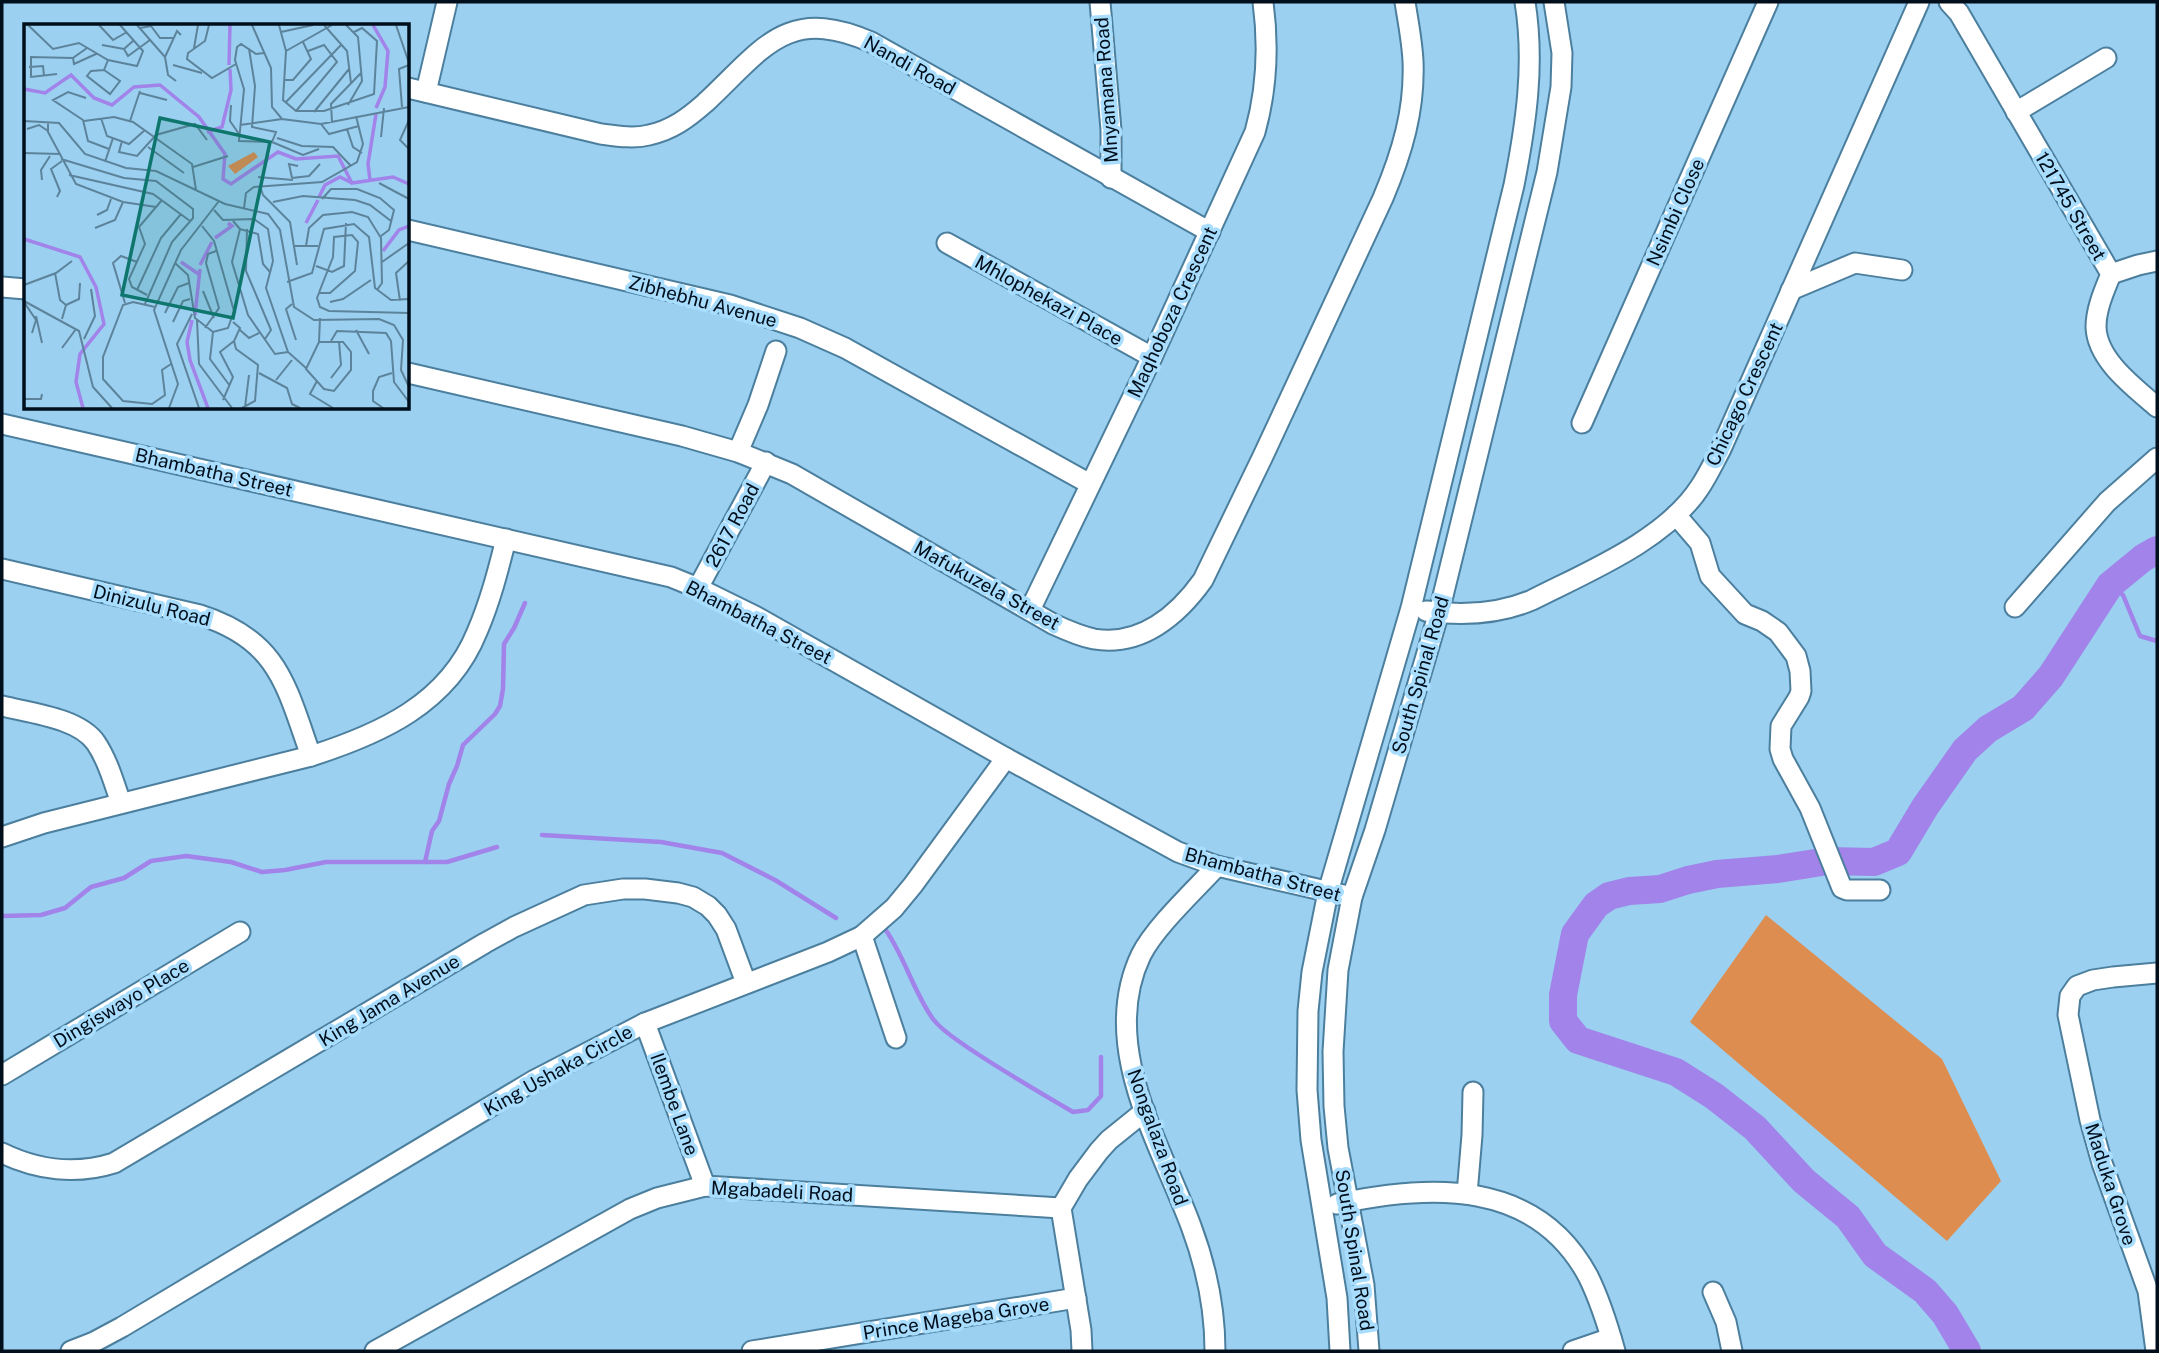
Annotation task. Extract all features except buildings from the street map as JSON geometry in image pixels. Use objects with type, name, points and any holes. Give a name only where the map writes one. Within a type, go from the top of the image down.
[{"type":"street","points":[[417,90],[447,2]]},
{"type":"street","name":"Mnyamana Road","points":[[1100,2],[1111,130],[1111,178]]},
{"type":"street","name":"Maqhoboza Crescent","points":[[1030,610],[1152,357],[1255,132],[1261,110],[1267,63],[1263,2]]},
{"type":"street","name":"Mafukuzela Street","points":[[410,373],[682,436],[766,462],[792,474],[1078,635],[1113,640],[1132,637],[1166,620],[1203,580],[1397,164],[1411,112],[1413,84],[1413,58],[1405,2]]},
{"type":"street","name":"South Spinal Road","points":[[1340,1351],[1337,1298],[1311,1140],[1307,1090],[1308,1011],[1314,960],[1328,892],[1411,608],[1514,185],[1530,90],[1531,54],[1525,2]]},
{"type":"street","name":"South Spinal Road","points":[[1369,1351],[1364,1285],[1338,1147],[1333,1052],[1338,970],[1352,897],[1375,830],[1439,612],[1544,186],[1561,86],[1562,53],[1554,2]]},
{"type":"street","name":"Nsimbi Close","points":[[1582,423],[1768,2]]},
{"type":"street","name":"Chicago Crescent","points":[[1411,608],[1439,612],[1490,612],[1524,604],[1623,554],[1676,515],[1700,488],[1721,449],[1919,2]]},
{"type":"street","name":"121745 Street","points":[[1949,2],[1959,13],[2111,274],[2098,310],[2096,327],[2099,345],[2137,390],[2157,407]]},
{"type":"street","name":"Nandi Road","points":[[417,90],[601,134],[647,136],[688,118],[754,56],[777,39],[798,29],[816,27],[853,34],[871,42],[1210,232]]},
{"type":"street","points":[[2016,112],[2106,58]]},
{"type":"street","name":"Zibhebhu Avenue","points":[[410,230],[730,305],[800,328],[845,348],[1090,484]]},
{"type":"street","name":"Mhlophekazi Place","points":[[947,243],[1152,357]]},
{"type":"street","points":[[2111,274],[2157,261]]},
{"type":"street","points":[[1791,290],[1855,263],[1902,270]]},
{"type":"street","points":[[2,287],[24,289]]},
{"type":"street","points":[[738,452],[776,352]]},
{"type":"street","name":"Bhambatha Street","points":[[2,424],[671,577],[755,616],[1006,758],[1189,857],[1352,897]]},
{"type":"street","points":[[2015,607],[2107,502],[2157,458]]},
{"type":"street","name":"2617 Road","points":[[698,588],[766,462]]},
{"type":"street","points":[[1676,515],[1700,543],[1710,576],[1745,614],[1778,632],[1796,656],[1801,691],[1784,718],[1779,740],[1783,759],[1810,808],[1841,887],[1847,890],[1880,890]]},
{"type":"street","points":[[2,837],[121,803],[311,756],[352,743],[398,721],[420,706],[454,672],[466,655],[477,633],[494,584],[506,539]]},
{"type":"street","name":"Dinizulu Road","points":[[2,569],[200,615],[218,620],[247,636],[268,655],[280,675],[311,756]]},
{"type":"street","points":[[2,706],[67,722],[88,733],[103,757],[121,803]]},
{"type":"street","name":"King Ushaka Circle","points":[[71,1351],[122,1326],[533,1081],[645,1023],[828,953],[862,936],[894,908],[913,885],[1006,758]]},
{"type":"street","name":"Nongalaza Road","points":[[1215,1351],[1213,1306],[1201,1258],[1192,1227],[1136,1084],[1127,1029],[1129,988],[1142,952],[1217,866]]},
{"type":"street","name":"King Jama Avenue","points":[[2,1153],[27,1163],[65,1170],[85,1170],[114,1163],[485,943],[567,902],[603,891],[645,889],[678,893],[693,897],[708,906],[726,929],[746,983]]},
{"type":"street","name":"Dingiswayo Place","points":[[2,1075],[240,932]]},
{"type":"street","points":[[862,936],[896,1038]]},
{"type":"street","name":"Maduka Grove","points":[[2156,1351],[2148,1291],[2099,1152],[2068,1015],[2070,996],[2077,986],[2093,980],[2157,973]]},
{"type":"street","name":"Ilembe Lane","points":[[645,1023],[705,1186]]},
{"type":"street","points":[[1467,1194],[1473,1092]]},
{"type":"street","points":[[1082,1351],[1061,1208],[1099,1151],[1145,1111]]},
{"type":"street","name":"Mgabadeli Road","points":[[375,1351],[630,1209],[657,1198],[705,1186],[1061,1208]]},
{"type":"street","points":[[1322,1207],[1375,1196],[1423,1192],[1467,1194],[1518,1207],[1558,1238],[1587,1274],[1599,1301],[1613,1344],[1573,1351]]},
{"type":"street","points":[[1713,1292],[1726,1322],[1732,1351]]},
{"type":"street","name":"Prince Mageba Grove","points":[[752,1351],[1076,1298]]},
{"type":"shaded area","points":[[1766,915],[1942,1059],[2001,1181],[1947,1241],[1690,1022]]},
{"type":"waterway","points":[[1967,1351],[1945,1314],[1925,1291],[1875,1255],[1848,1217],[1804,1181],[1755,1128],[1714,1096],[1676,1072],[1578,1040],[1563,1021],[1563,995],[1575,934],[1596,905],[1609,896],[1629,891],[1660,889],[1717,874],[1778,869],[1828,861],[1874,862],[1898,852],[1925,807],[1965,750],[1988,729],[2023,708],[2051,676],[2110,585],[2157,550]]},
{"type":"waterway","points":[[2110,585],[2123,595],[2140,636],[2157,641]]},
{"type":"waterway","points":[[425,862],[432,831],[439,821],[463,745],[500,706],[504,644],[525,603]]},
{"type":"waterway","points":[[542,835],[661,842],[722,853],[775,880],[836,918]]},
{"type":"waterway","points":[[2,916],[41,915],[65,908],[91,887],[124,878],[151,861],[186,856],[231,862],[262,872],[326,862],[447,862],[497,847]]},
{"type":"waterway","points":[[885,929],[926,1008],[949,1035],[1073,1112],[1088,1110],[1101,1096],[1101,1057]]}]
